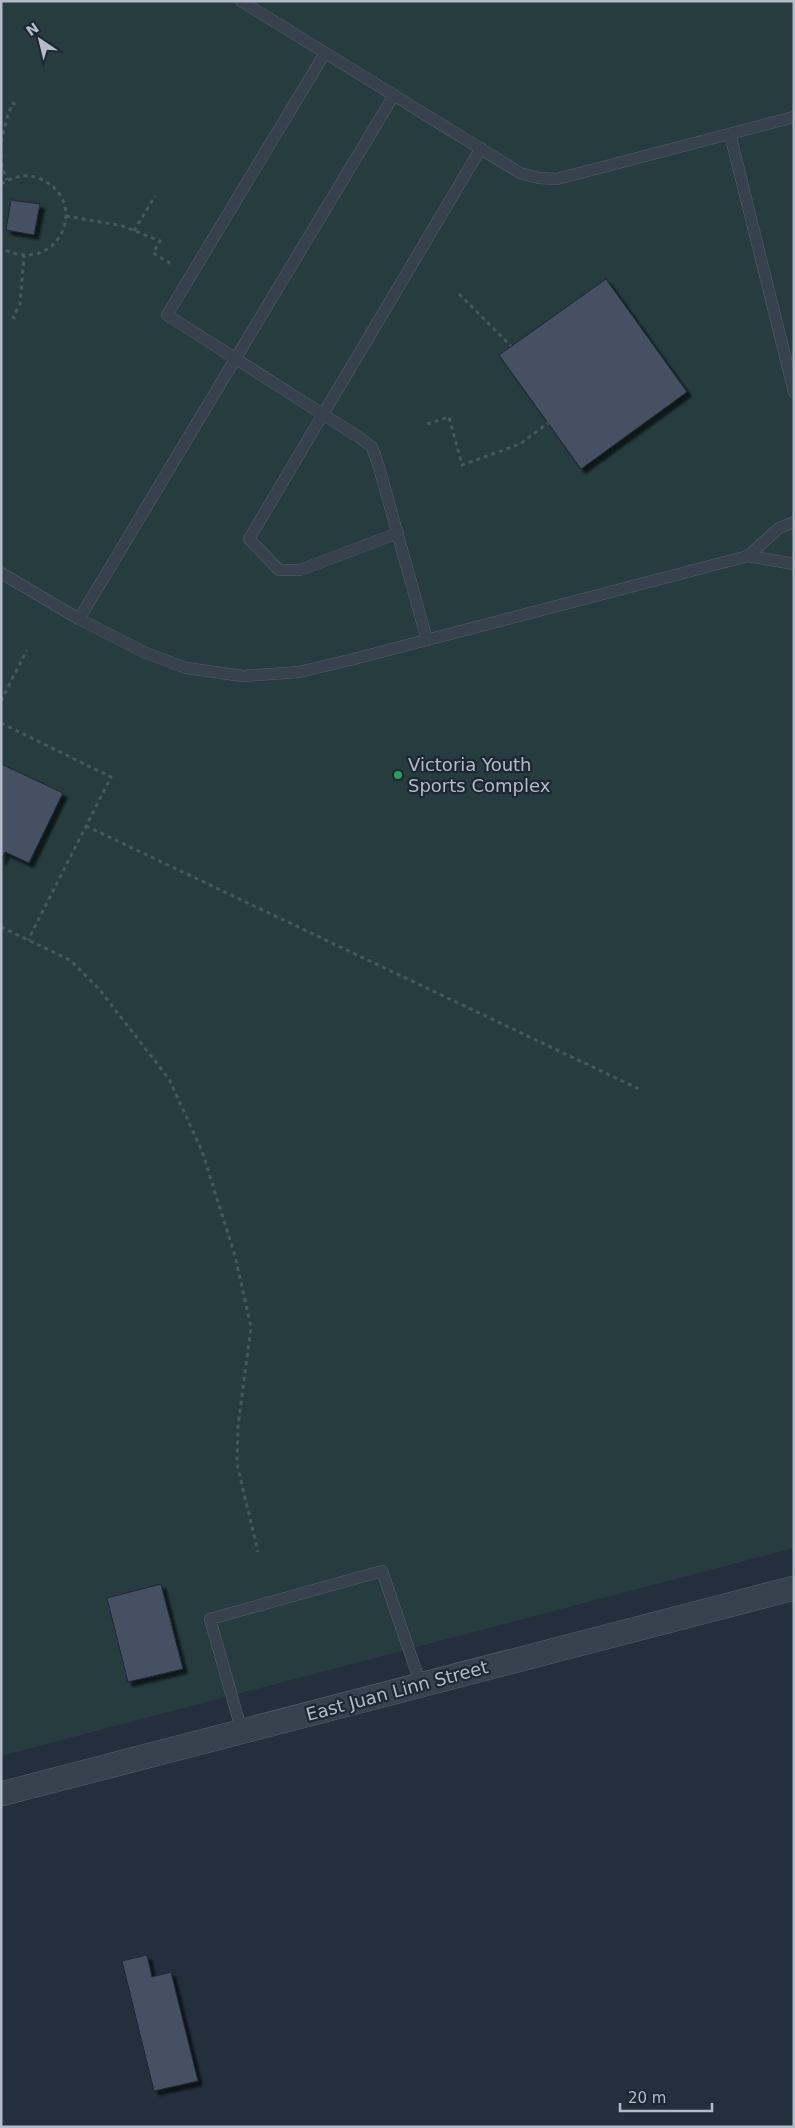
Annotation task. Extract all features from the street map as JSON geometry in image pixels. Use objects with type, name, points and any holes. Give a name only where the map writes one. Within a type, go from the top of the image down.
[{"type":"street","name":"East Juan Linn Street","points":[[1,1794],[794,1588]]},
{"type":"lane","points":[[241,1],[520,173],[539,178],[557,179],[794,117]]},
{"type":"lane","points":[[325,53],[167,315],[372,447],[427,640]]},
{"type":"lane","points":[[79,619],[394,95]]},
{"type":"lane","points":[[730,134],[794,392]]},
{"type":"lane","points":[[398,533],[300,570],[279,570],[249,539],[480,148]]},
{"type":"lane","points":[[748,556],[779,528],[794,522]]},
{"type":"lane","points":[[1,573],[79,619],[146,653],[186,668],[243,676],[299,672],[748,556],[794,564]]},
{"type":"lane","points":[[242,1732],[210,1619],[382,1571],[421,1685]]},
{"type":"path","points":[[1,142],[8,114],[13,103],[15,105]]},
{"type":"path","points":[[1,155],[2,166],[7,180]]},
{"type":"path","points":[[1,184],[20,176],[34,176],[47,181],[60,196],[66,216],[64,228],[58,240],[48,249],[36,255],[24,256],[1,248]]},
{"type":"path","points":[[134,231],[155,196]]},
{"type":"path","points":[[66,216],[123,226],[160,241],[153,253]]},
{"type":"path","points":[[15,319],[13,317],[20,304],[24,256]]},
{"type":"path","points":[[460,294],[511,346]]},
{"type":"path","points":[[427,424],[449,417],[462,465],[520,444],[548,423]]},
{"type":"path","points":[[1,701],[27,650]]},
{"type":"path","points":[[1,723],[111,777],[28,940]]},
{"type":"path","points":[[86,826],[639,1089]]},
{"type":"path","points":[[1,927],[70,960],[100,989],[169,1079],[202,1150],[235,1256],[251,1327],[238,1426],[237,1464],[258,1552]]},
{"type":"green space","name":"Victoria Youth Sports Complex","points":[[1,1],[794,1],[794,1548],[1,1756]]},
{"type":"building","points":[[11,200],[40,204],[34,235],[6,230]]},
{"type":"building","points":[[606,279],[687,392],[581,469],[499,355]]},
{"type":"building","points":[[1,764],[63,793],[29,863],[5,852],[1,861]]},
{"type":"building","points":[[161,1584],[183,1669],[128,1682],[107,1598]]},
{"type":"building","points":[[147,1955],[152,1977],[171,1972],[198,2081],[154,2091],[122,1961]]},
{"type":"place","name":"Victoria Youth Sports Complex","points":[[398,775]]}]
